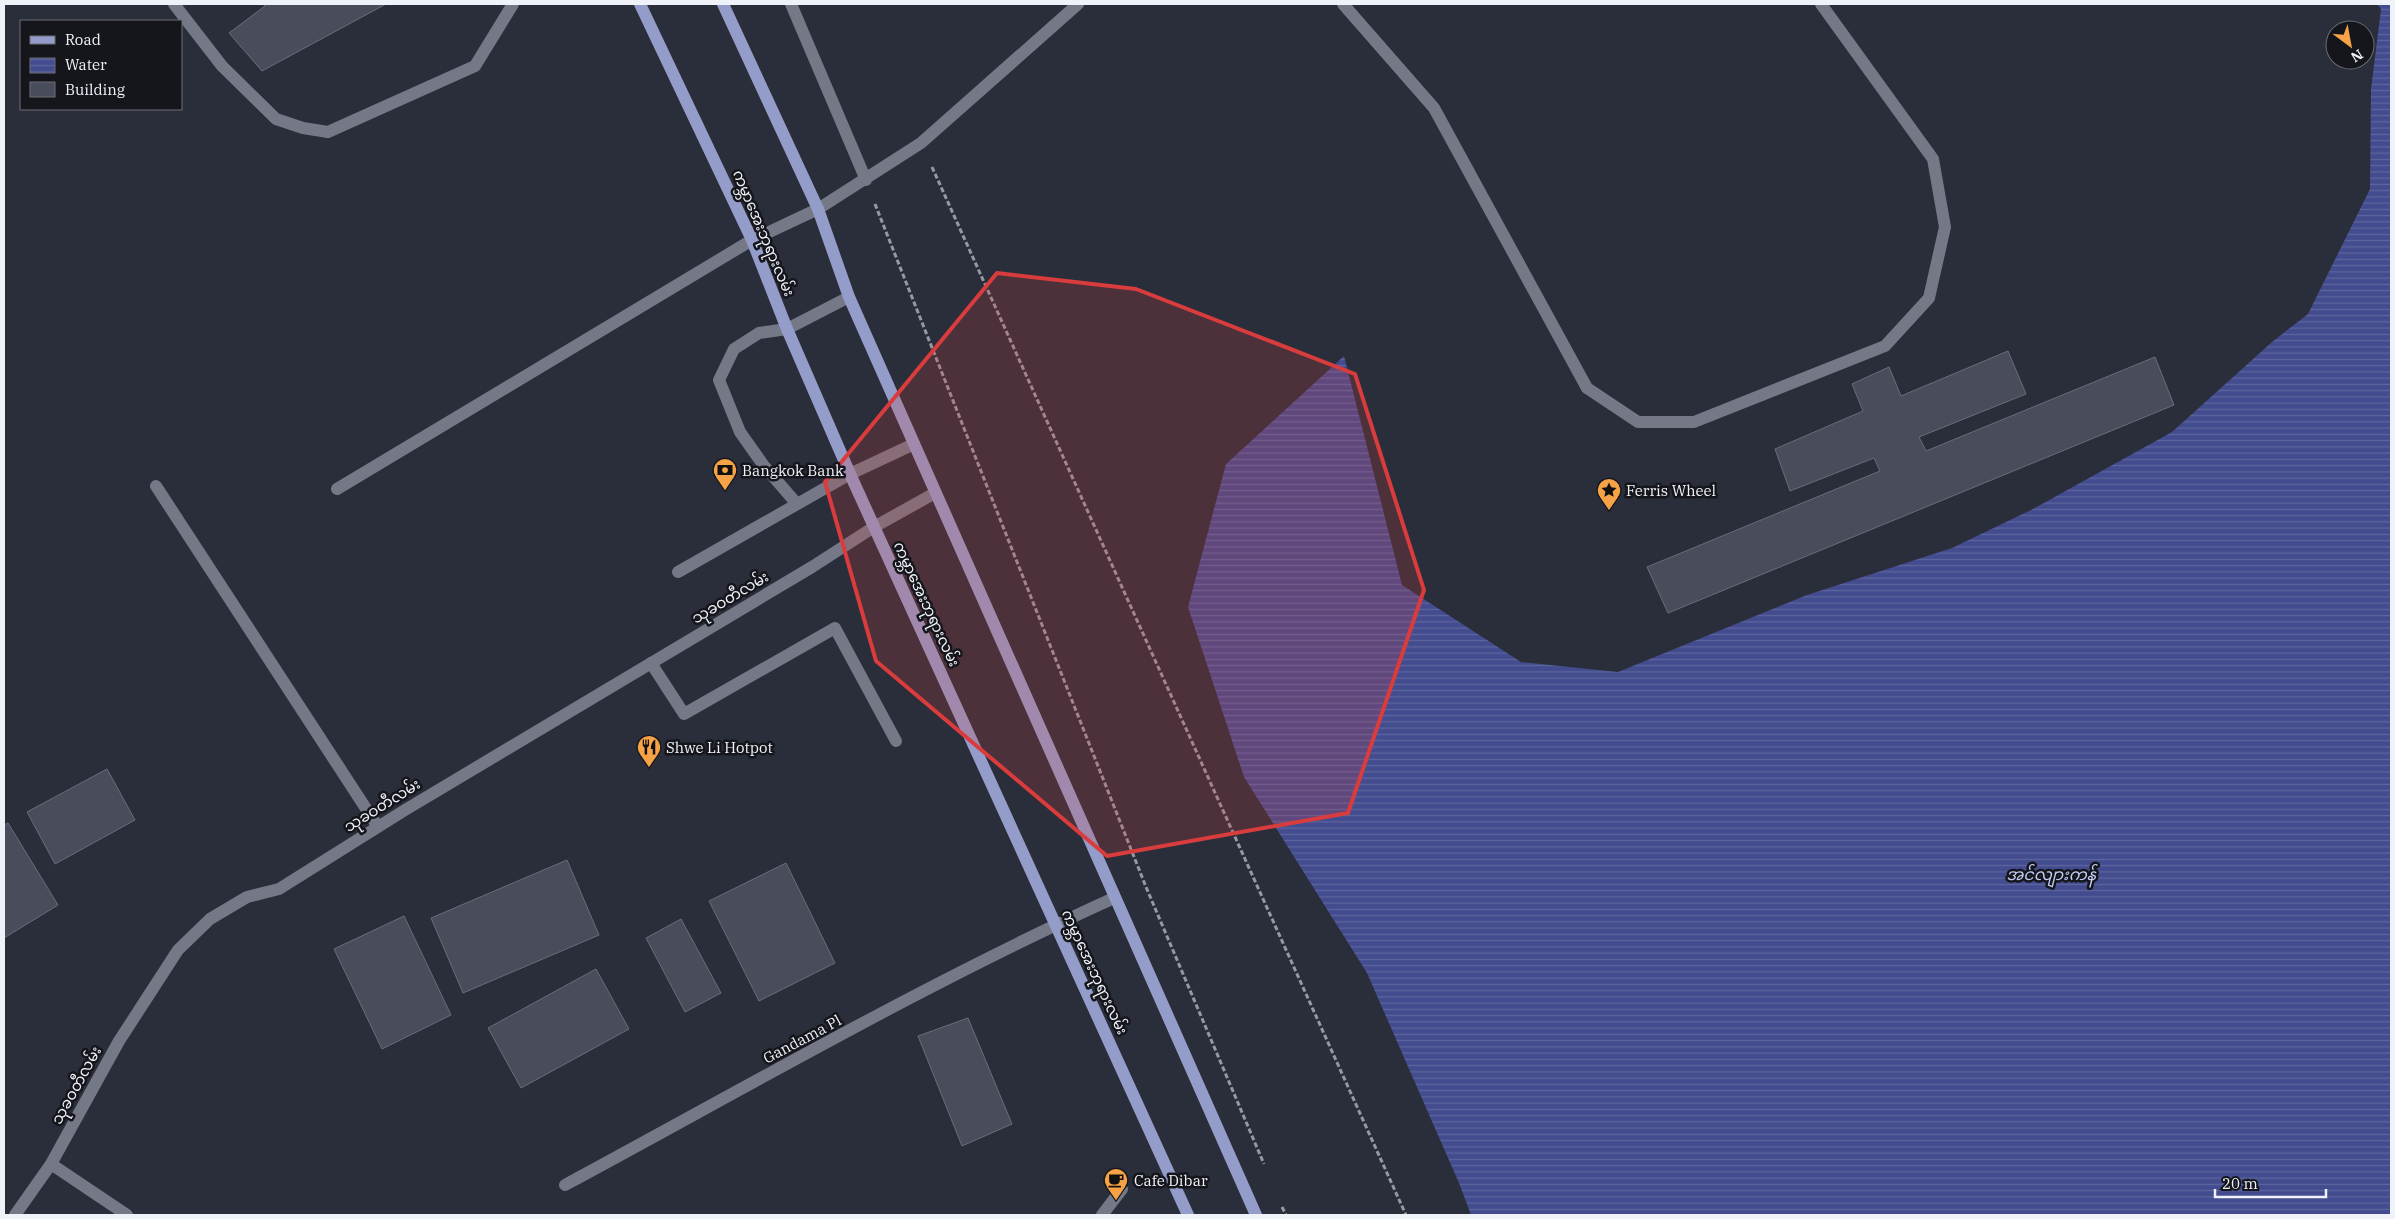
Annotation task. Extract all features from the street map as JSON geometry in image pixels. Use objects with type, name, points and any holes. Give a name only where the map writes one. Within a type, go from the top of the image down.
[{"type":"main road","name":"ကမ္ဘာအေးဘုရားလမ်း","points":[[640,4],[752,240],[787,329],[850,474],[1188,1215]]},
{"type":"main road","points":[[723,4],[818,209],[849,297],[1252,1213]]},
{"type":"street","points":[[174,4],[222,66],[276,120],[303,128],[328,132],[475,66],[513,4]]},
{"type":"street","points":[[791,4],[866,180]]},
{"type":"street","points":[[337,489],[752,240],[818,209],[866,180],[921,143],[1078,4]]},
{"type":"street","points":[[1343,4],[1434,108],[1587,388],[1638,422],[1694,422],[1885,346],[1929,298],[1945,227],[1933,159],[1821,4]]},
{"type":"street","points":[[797,504],[764,466],[740,432],[719,380],[734,348],[759,333],[787,329],[849,297]]},
{"type":"street","points":[[678,572],[850,474],[914,444]]},
{"type":"street","points":[[156,486],[378,827]]},
{"type":"street","name":"သုခဝတီလမ်း","points":[[15,1215],[23,1208],[51,1164],[119,1041],[178,950],[210,919],[247,897],[279,889],[378,827],[874,527],[936,493]]},
{"type":"street","points":[[651,663],[684,714],[835,628],[896,741]]},
{"type":"street","name":"Gandama Pl","points":[[565,1185],[956,975],[1056,924],[1114,898]]},
{"type":"street","points":[[51,1164],[127,1215]]},
{"type":"street","points":[[1102,1215],[1122,1189]]},
{"type":"path","points":[[921,143],[1406,1215]]},
{"type":"path","points":[[866,180],[1146,887],[1268,1172]]},
{"type":"path","points":[[1279,1198],[1286,1215]]},
{"type":"highlighted area","points":[[997,273],[1136,289],[1355,374],[1424,590],[1348,813],[1107,856],[876,661],[825,482]]},
{"type":"water","name":"အင်လျားကန်","points":[[2377,4],[2391,4],[2391,1215],[1471,1215],[1459,1183],[1367,973],[1244,777],[1188,607],[1226,464],[1344,356],[1402,585],[1521,662],[1618,672],[1807,595],[1952,548],[2033,509],[2172,432],[2272,342],[2308,314],[2370,189],[2371,89],[2373,70],[2375,70],[2381,9]]},
{"type":"building","points":[[264,4],[386,4],[262,71],[229,33],[265,6]]},
{"type":"building","points":[[2008,351],[2026,394],[1919,437],[1926,451],[2155,357],[2174,405],[1668,613],[1647,567],[1880,471],[1874,458],[1790,491],[1775,449],[1863,411],[1852,384],[1889,367],[1901,396]]},
{"type":"building","points":[[107,769],[135,820],[55,864],[27,812]]},
{"type":"building","points":[[8,823],[58,905],[4,938],[4,825]]},
{"type":"building","points":[[567,860],[599,935],[463,993],[431,918]]},
{"type":"building","points":[[786,863],[835,963],[759,1001],[709,901]]},
{"type":"building","points":[[404,916],[451,1015],[382,1049],[334,949]]},
{"type":"building","points":[[681,919],[721,993],[685,1012],[646,938]]},
{"type":"building","points":[[596,969],[629,1029],[521,1088],[488,1028]]},
{"type":"building","points":[[968,1018],[1012,1124],[962,1146],[918,1036]]},
{"type":"place","name":"Bangkok Bank","points":[[725,491]]},
{"type":"place","name":"Ferris Wheel","points":[[1609,511]]},
{"type":"place","name":"Shwe Li Hotpot","points":[[649,768]]},
{"type":"place","name":"Cafe Dibar","points":[[1116,1201]]}]
